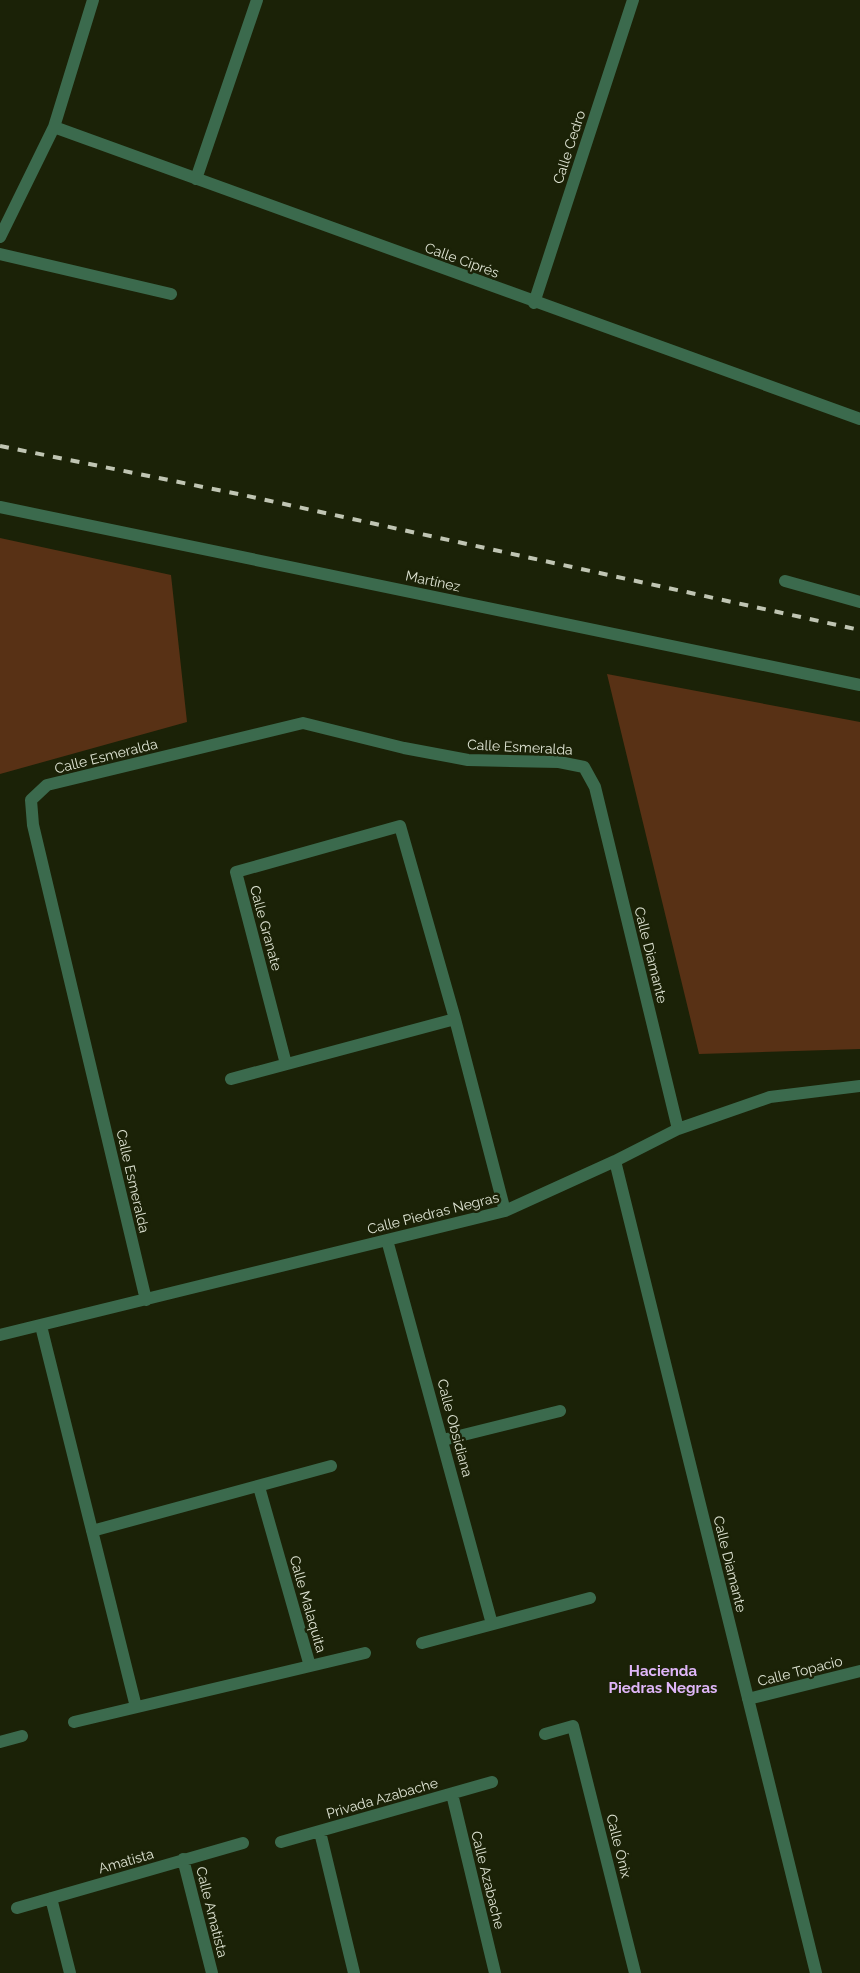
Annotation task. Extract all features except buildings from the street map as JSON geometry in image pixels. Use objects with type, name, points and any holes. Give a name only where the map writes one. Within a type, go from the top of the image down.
[{"type":"street","points":[[0,237],[54,127],[93,0]]},
{"type":"street","points":[[196,179],[256,0]]},
{"type":"street","name":"Calle Cedro","points":[[534,303],[633,0]]},
{"type":"street","name":"Calle Ciprés","points":[[54,127],[534,303],[860,419]]},
{"type":"street","points":[[0,254],[171,294]]},
{"type":"street","name":"Martínez","points":[[0,507],[860,685]]},
{"type":"street","points":[[784,581],[860,602]]},
{"type":"street","name":"Calle Esmeralda","points":[[146,1300],[33,825],[31,800],[47,785],[303,723],[404,748],[468,760],[559,762],[584,767],[595,788]]},
{"type":"street","name":"Calle Diamante","points":[[595,788],[678,1129]]},
{"type":"street","name":"Calle Granate","points":[[286,1064],[236,872],[400,826],[455,1019],[504,1211]]},
{"type":"street","points":[[231,1079],[455,1019]]},
{"type":"street","name":"Calle Piedras Negras","points":[[0,1335],[504,1211],[615,1161],[678,1129],[770,1096],[860,1086]]},
{"type":"street","name":"Calle Diamante","points":[[615,1161],[816,1973]]},
{"type":"street","name":"Calle Obsidiana","points":[[387,1240],[492,1624]]},
{"type":"street","points":[[41,1326],[136,1707]]},
{"type":"street","points":[[443,1440],[560,1411]]},
{"type":"street","points":[[92,1531],[331,1466]]},
{"type":"street","name":"Calle Malaquita","points":[[74,1722],[310,1666],[259,1487]]},
{"type":"street","points":[[422,1643],[590,1598]]},
{"type":"street","points":[[310,1666],[365,1653]]},
{"type":"street","name":"Calle Topacio","points":[[748,1699],[860,1671]]},
{"type":"street","name":"Calle Ónix","points":[[545,1734],[573,1726],[635,1973]]},
{"type":"street","points":[[0,1742],[22,1736]]},
{"type":"street","name":"Privada Azabache","points":[[281,1842],[492,1782]]},
{"type":"street","name":"Calle Azabache","points":[[452,1794],[495,1973]]},
{"type":"street","points":[[320,1832],[354,1973]]},
{"type":"street","name":"Amatista","points":[[17,1908],[244,1843]]},
{"type":"street","name":"Calle Amatista","points":[[183,1859],[212,1973]]},
{"type":"street","points":[[51,1898],[70,1973]]},
{"type":"shaded area","points":[[0,538],[171,575],[187,722],[0,774]]},
{"type":"shaded area","points":[[607,674],[860,722],[860,1049],[699,1054]]},
{"type":"railway","points":[[0,446],[243,495],[860,630]]},
{"type":"district","name":"Hacienda Piedras Negras","points":[[663,1680]]}]
